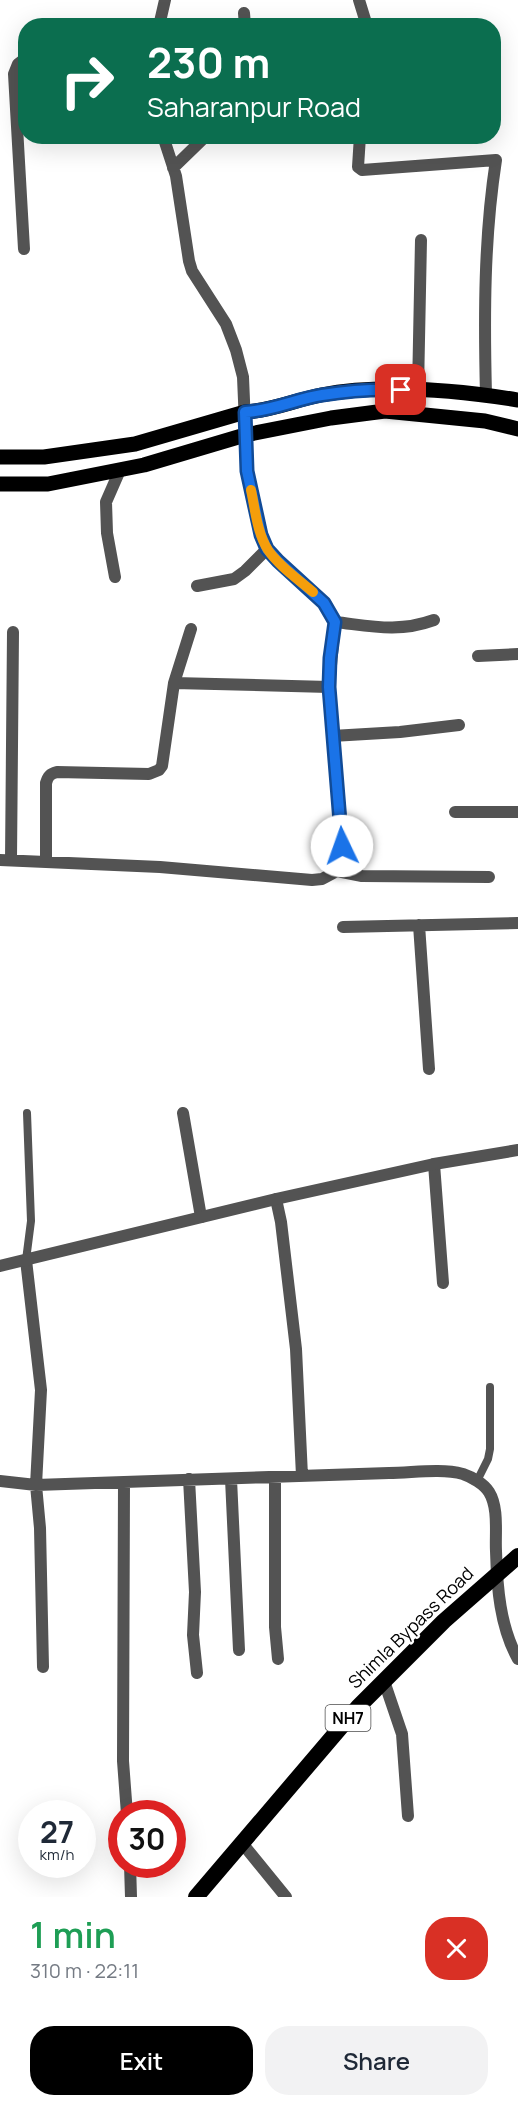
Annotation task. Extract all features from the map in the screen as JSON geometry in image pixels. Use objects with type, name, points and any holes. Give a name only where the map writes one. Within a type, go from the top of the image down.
[{"type":"highway","name":"Shimla Bypass Road","points":[[196,1897],[358,1707],[444,1622],[497,1573],[518,1557]]},
{"type":"main road","points":[[0,458],[45,457],[135,444],[245,412],[259,412],[322,395],[384,389],[458,391],[518,400]]},
{"type":"main road","points":[[0,484],[48,484],[144,465],[245,435],[330,418],[385,411],[485,421],[518,429]]},
{"type":"street","points":[[161,18],[165,0]]},
{"type":"street","points":[[359,0],[365,18]]},
{"type":"street","points":[[18,64],[14,74],[24,249]]},
{"type":"street","points":[[166,144],[173,168],[189,261],[199,284],[226,324],[243,377],[247,471],[261,535],[267,549],[324,603],[335,622],[329,687],[342,846],[338,872]]},
{"type":"street","points":[[173,168],[198,144]]},
{"type":"street","points":[[359,144],[358,167],[362,170],[496,160],[486,238],[484,326],[486,395]]},
{"type":"street","points":[[418,390],[421,240]]},
{"type":"street","points":[[115,577],[107,533],[106,502],[120,470]]},
{"type":"street","points":[[196,586],[234,579],[267,549]]},
{"type":"street","points":[[335,622],[397,628],[419,626],[434,620]]},
{"type":"street","points":[[46,861],[47,778],[57,772],[149,774],[159,770],[162,766],[174,683],[191,628]]},
{"type":"street","points":[[13,632],[6,860],[160,867],[312,880],[322,879],[338,872],[362,876],[489,877]]},
{"type":"street","points":[[478,656],[518,654]]},
{"type":"street","points":[[174,683],[329,687]]},
{"type":"street","points":[[332,736],[400,732],[459,725]]},
{"type":"street","points":[[455,812],[518,812]]},
{"type":"street","points":[[343,927],[518,923]]},
{"type":"street","points":[[419,925],[429,1069]]},
{"type":"street","points":[[183,1113],[201,1217]]},
{"type":"street","points":[[0,1266],[276,1198],[434,1164],[518,1150]]},
{"type":"street","points":[[434,1164],[443,1283]]},
{"type":"street","points":[[276,1198],[281,1222],[296,1349],[302,1476]]},
{"type":"street","points":[[26,1260],[41,1390],[36,1485],[40,1528],[43,1667]]},
{"type":"street","points":[[0,1482],[36,1485],[443,1472],[462,1474],[477,1481],[489,1492],[494,1506],[497,1573],[507,1634],[518,1659]]},
{"type":"street","points":[[275,1478],[275,1627],[278,1659]]},
{"type":"street","points":[[189,1479],[195,1592],[193,1635],[196,1673]]},
{"type":"street","points":[[231,1479],[239,1650]]},
{"type":"street","points":[[124,1483],[123,1737],[127,1800]]},
{"type":"street","points":[[384,1681],[402,1734],[408,1816]]},
{"type":"street","points":[[242,1843],[286,1897]]},
{"type":"street","points":[[130,1878],[131,1897]]},
{"type":"lane","points":[[26,1260],[31,1221],[27,1113]]},
{"type":"lane","points":[[477,1481],[488,1459],[490,1449],[489,1387]]},
{"type":"slow traffic","points":[[251,490],[261,535],[267,549],[313,592]]},
{"type":"route","points":[[342,846],[329,687],[335,622],[324,603],[267,549],[261,535],[247,471],[245,412],[259,412],[322,395],[384,389],[401,390]]}]
